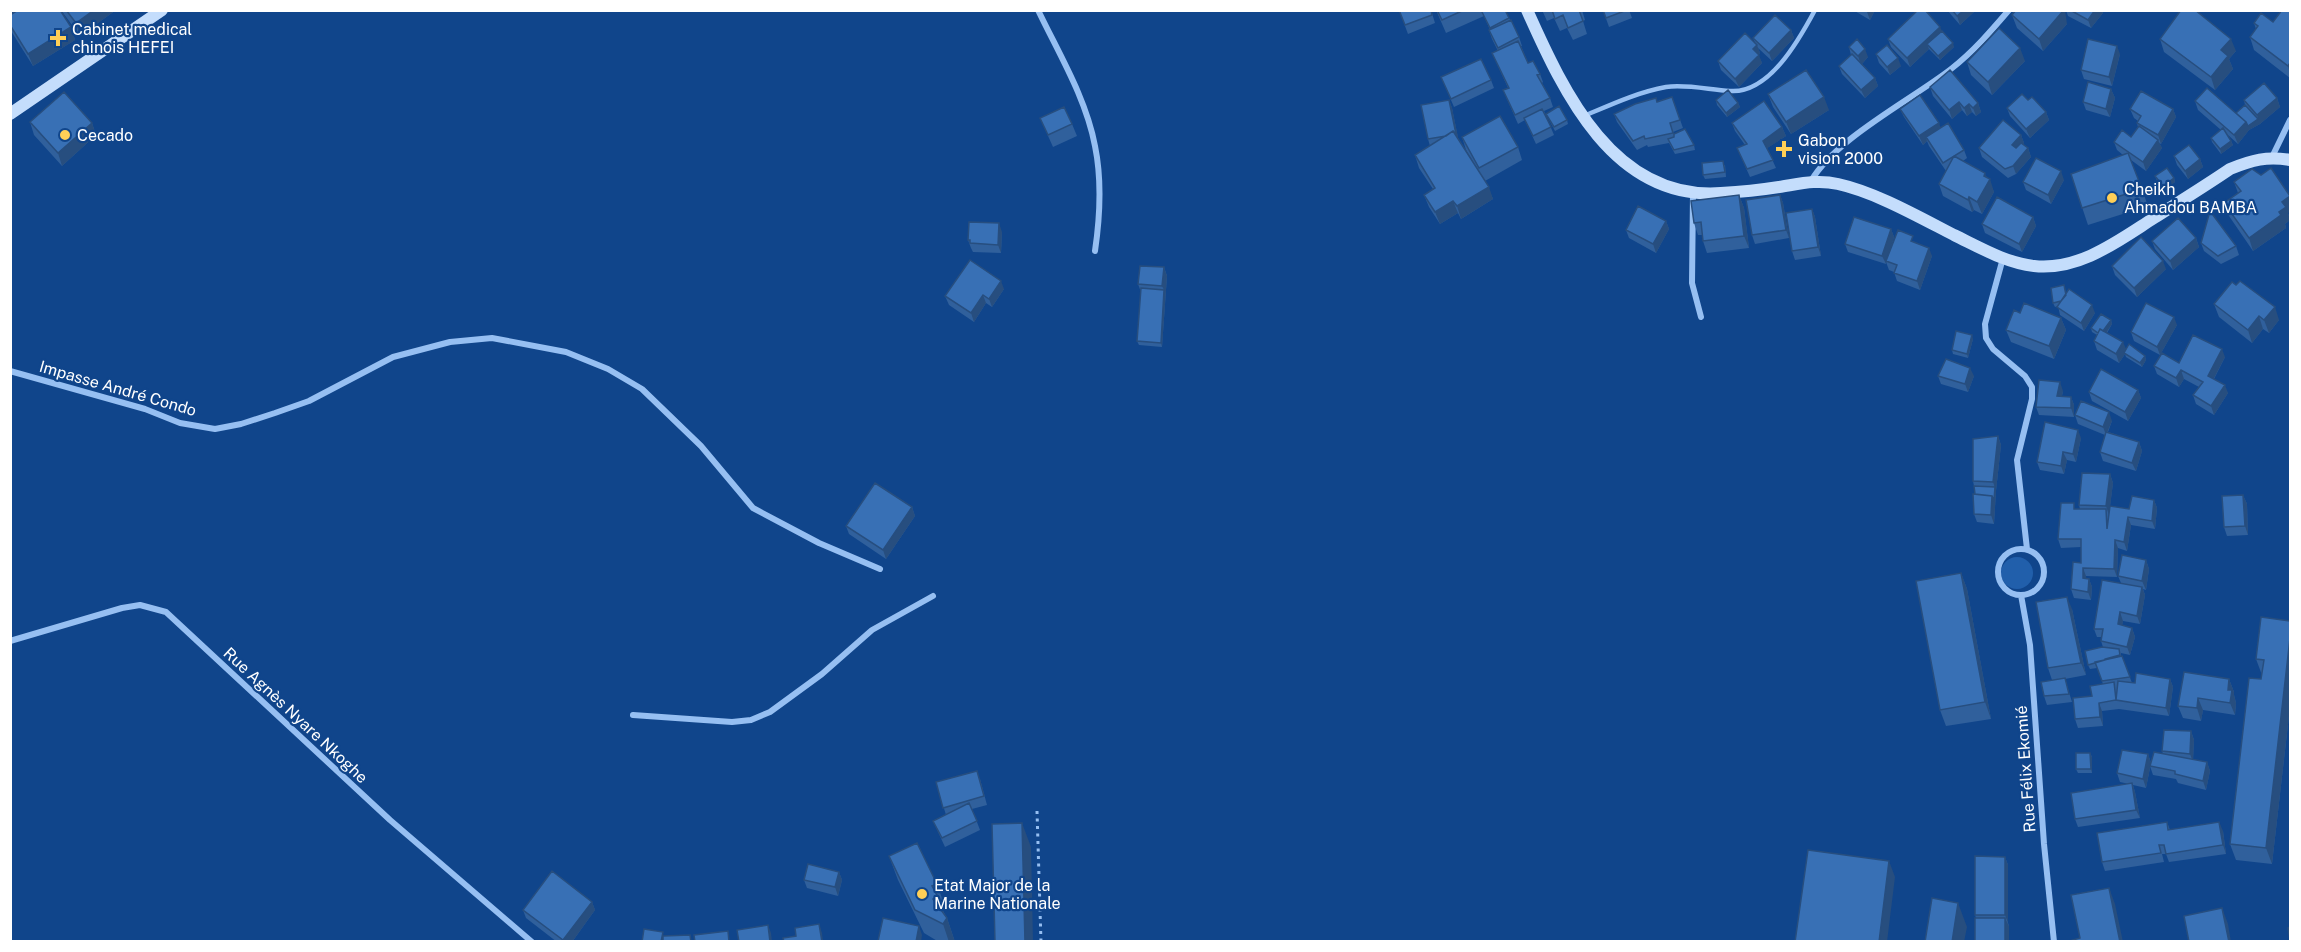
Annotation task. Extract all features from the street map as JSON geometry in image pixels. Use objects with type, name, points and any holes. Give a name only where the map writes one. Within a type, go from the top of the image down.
[{"type":"street","points":[[10,114],[162,10]]},
{"type":"street","points":[[1038,10],[1074,85],[1095,146],[1100,196],[1095,251]]},
{"type":"street","points":[[1527,10],[1582,117],[1598,137],[1637,172],[1675,190],[1693,194],[1740,192],[1811,181],[1830,182],[1859,190],[2003,258],[2033,266],[2050,267],[2082,259],[2106,248],[2230,169],[2257,158],[2272,157],[2290,160]]},
{"type":"street","points":[[1811,181],[1816,172],[1845,143],[1960,62],[2009,10]]},
{"type":"street","points":[[2272,157],[2290,120]]},
{"type":"street","points":[[1693,194],[1692,283],[1701,316]]},
{"type":"street","points":[[2003,258],[1985,324],[1986,338],[1994,349],[2025,376],[2032,387],[2032,399],[2017,460],[2027,549]]},
{"type":"street","name":"Impasse André Condo","points":[[10,371],[145,409],[180,423],[215,429],[241,424],[275,413],[309,400],[393,357],[450,342],[492,338],[566,352],[608,369],[642,389],[700,446],[753,508],[819,543],[880,570]]},
{"type":"street","points":[[2027,549],[2039,557],[2044,571],[2040,585],[2029,594],[2021,595],[2006,590],[2001,584],[1997,569],[2000,561],[2011,550],[2027,549]]},
{"type":"street","name":"Rue Félix Ekomié","points":[[2021,595],[2030,645],[2044,844],[2054,942]]},
{"type":"street","points":[[633,715],[732,722],[751,720],[770,712],[822,674],[872,630],[933,596]]},
{"type":"street","name":"Rue Agnès Nyare Nkoghe","points":[[10,641],[122,608],[140,605],[166,612],[390,820],[532,942]]},
{"type":"lane","points":[[1582,117],[1667,87],[1733,92],[1746,90],[1758,84],[1790,53],[1815,10]]},
{"type":"path","points":[[1037,811],[1041,942]]},
{"type":"shaded area","points":[[2017,557],[2028,562],[2033,573],[2028,584],[2017,589],[2006,584],[2001,573],[2006,562]]},
{"type":"building","points":[[18,10],[60,10],[71,27],[28,54],[10,25],[10,15]]},
{"type":"building","points":[[66,10],[94,10],[76,23]]},
{"type":"building","points":[[1399,10],[1431,10],[1432,15],[1405,25]]},
{"type":"building","points":[[1437,10],[1464,10],[1442,20]]},
{"type":"building","points":[[1484,10],[1505,10],[1509,18],[1490,28],[1482,12]]},
{"type":"building","points":[[1552,10],[1579,10],[1583,21],[1568,28],[1563,15],[1555,19]]},
{"type":"building","points":[[1603,10],[1627,10],[1606,18]]},
{"type":"building","points":[[1918,10],[1925,10],[1940,27],[1907,58],[1888,39]]},
{"type":"building","points":[[1952,10],[1964,10],[1957,16]]},
{"type":"building","points":[[2016,10],[2063,11],[2039,39],[2012,15]]},
{"type":"building","points":[[2070,10],[2095,10],[2088,20]]},
{"type":"building","points":[[2181,10],[2195,10],[2231,39],[2221,50],[2228,56],[2211,77],[2160,39]]},
{"type":"building","points":[[2282,10],[2290,10],[2290,63],[2288,66],[2250,37],[2258,26],[2254,23],[2261,13],[2273,22]]},
{"type":"building","points":[[1775,15],[1791,30],[1769,53],[1753,38]]},
{"type":"building","points":[[1511,20],[1519,37],[1498,48],[1489,30]]},
{"type":"building","points":[[1999,28],[2020,48],[1988,82],[1967,62]]},
{"type":"building","points":[[1942,31],[1953,43],[1938,56],[1927,44]]},
{"type":"building","points":[[1745,33],[1757,45],[1753,49],[1759,55],[1735,79],[1718,61]]},
{"type":"building","points":[[1857,39],[1865,49],[1858,56],[1849,47]]},
{"type":"building","points":[[2088,39],[2117,46],[2109,77],[2081,70]]},
{"type":"building","points":[[1518,41],[1528,63],[1533,61],[1540,74],[1537,75],[1550,98],[1515,115],[1503,90],[1509,88],[1492,53]]},
{"type":"building","points":[[1887,45],[1898,58],[1887,67],[1876,54]]},
{"type":"building","points":[[1852,54],[1875,78],[1861,90],[1839,66]]},
{"type":"building","points":[[1481,59],[1491,80],[1451,99],[1441,77]]},
{"type":"building","points":[[1806,70],[1824,97],[1786,122],[1768,94]]},
{"type":"building","points":[[1950,70],[1978,103],[1973,108],[1969,104],[1964,108],[1959,102],[1949,110],[1930,87]]},
{"type":"building","points":[[2088,82],[2111,89],[2106,109],[2083,102]]},
{"type":"building","points":[[2264,83],[2277,98],[2257,115],[2244,100]]},
{"type":"building","points":[[2207,88],[2246,122],[2234,135],[2195,101]]},
{"type":"building","points":[[1728,90],[1738,103],[1726,113],[1716,100]]},
{"type":"building","points":[[2141,91],[2173,109],[2158,135],[2137,123],[2141,116],[2130,109]]},
{"type":"building","name":"Cecado","points":[[64,92],[92,123],[58,153],[30,122]]},
{"type":"building","points":[[2022,94],[2028,100],[2032,97],[2046,112],[2026,129],[2007,108]]},
{"type":"building","points":[[1920,95],[1939,123],[1919,136],[1900,109]]},
{"type":"building","points":[[1672,97],[1680,120],[1670,123],[1673,133],[1645,139],[1644,136],[1633,141],[1614,114],[1635,104],[1656,98],[1657,102]]},
{"type":"building","points":[[1449,100],[1456,134],[1453,131],[1446,136],[1428,139],[1421,105]]},
{"type":"building","points":[[1764,101],[1782,127],[1763,141],[1773,160],[1747,169],[1737,148],[1747,144],[1732,123]]},
{"type":"building","points":[[2245,105],[2258,119],[2248,126],[2236,113]]},
{"type":"building","points":[[1559,106],[1567,120],[1554,127],[1546,114]]},
{"type":"building","points":[[1064,107],[1072,124],[1048,135],[1040,118]]},
{"type":"building","points":[[1542,109],[1551,127],[1533,136],[1524,118]]},
{"type":"building","points":[[1500,116],[1518,147],[1479,168],[1462,137]]},
{"type":"building","points":[[2003,120],[2021,135],[2012,145],[2016,148],[2021,143],[2028,148],[2013,166],[2005,169],[1979,148]]},
{"type":"building","points":[[1948,123],[1964,150],[1943,163],[1926,137]]},
{"type":"building","points":[[2139,126],[2158,140],[2143,162],[2114,142],[2122,130],[2131,137]]},
{"type":"building","points":[[2223,128],[2231,141],[2220,149],[2211,138]]},
{"type":"building","points":[[1685,129],[1694,145],[1674,150],[1668,139]]},
{"type":"building","points":[[1453,131],[1489,187],[1457,206],[1453,201],[1435,212],[1424,195],[1435,188],[1415,155]]},
{"type":"building","points":[[2189,145],[2200,159],[2185,171],[2174,156]]},
{"type":"building","points":[[2128,153],[2142,189],[2082,208],[2071,174]]},
{"type":"building","points":[[1954,156],[1985,173],[1984,176],[1990,179],[1977,202],[1969,197],[1968,200],[1939,184]]},
{"type":"building","points":[[2036,158],[2061,171],[2048,195],[2023,182]]},
{"type":"building","points":[[1723,161],[1725,172],[1703,175],[1702,163]]},
{"type":"building","points":[[2167,168],[2174,178],[2163,186],[2155,176]]},
{"type":"building","points":[[2271,168],[2290,196],[2282,202],[2286,207],[2279,212],[2281,215],[2249,238],[2224,203],[2241,191],[2234,182],[2252,169],[2261,175]]},
{"type":"building","points":[[1739,195],[1744,236],[1703,241],[1701,222],[1694,223],[1691,201]]},
{"type":"building","points":[[1780,195],[1786,230],[1752,235],[1746,200]]},
{"type":"building","points":[[1997,197],[2033,217],[2019,244],[1982,224]]},
{"type":"building","points":[[1638,206],[1666,221],[1653,244],[1626,230]]},
{"type":"building","points":[[1812,209],[1818,247],[1792,251],[1786,213]]},
{"type":"building","points":[[2210,211],[2236,246],[2218,256],[2201,243]]},
{"type":"building","points":[[1854,217],[1891,229],[1882,256],[1845,244]]},
{"type":"building","points":[[2178,218],[2196,238],[2170,261],[2152,241]]},
{"type":"building","points":[[969,222],[999,223],[998,245],[970,243],[968,240]]},
{"type":"building","points":[[1898,230],[1913,236],[1911,241],[1929,248],[1917,281],[1894,273],[1897,265],[1886,261]]},
{"type":"building","points":[[2141,237],[2163,261],[2134,288],[2112,266]]},
{"type":"building","points":[[970,260],[1001,281],[989,299],[983,295],[971,313],[945,296]]},
{"type":"building","points":[[1140,266],[1164,267],[1162,286],[1138,284]]},
{"type":"building","points":[[2240,281],[2275,307],[2264,320],[2259,316],[2248,330],[2214,304],[2232,282],[2236,285]]},
{"type":"building","points":[[2064,285],[2066,295],[2061,301],[2053,303],[2051,288]]},
{"type":"building","points":[[1141,288],[1164,290],[1161,343],[1137,341]]},
{"type":"building","points":[[2069,289],[2092,305],[2081,323],[2057,307]]},
{"type":"building","points":[[2024,303],[2061,318],[2049,346],[2006,330],[2014,310],[2020,313]]},
{"type":"building","points":[[2146,303],[2174,317],[2157,347],[2131,332]]},
{"type":"building","points":[[2101,314],[2111,320],[2103,331],[2100,329],[2098,333],[2091,328]]},
{"type":"building","points":[[2100,329],[2123,342],[2116,354],[2094,341]]},
{"type":"building","points":[[1956,331],[1972,335],[1967,354],[1952,350]]},
{"type":"building","points":[[2193,335],[2222,349],[2208,376],[2225,385],[2211,406],[2193,395],[2203,382],[2181,370],[2176,378],[2154,366],[2162,353],[2179,363]]},
{"type":"building","points":[[2129,344],[2145,356],[2140,363],[2124,353]]},
{"type":"building","points":[[1946,359],[1970,368],[1965,384],[1938,376]]},
{"type":"building","points":[[2101,369],[2138,390],[2125,412],[2089,392]]},
{"type":"building","points":[[2039,380],[2060,382],[2057,396],[2071,397],[2071,408],[2036,407]]},
{"type":"building","points":[[2081,401],[2109,412],[2103,427],[2075,415]]},
{"type":"building","points":[[2045,422],[2078,430],[2073,454],[2063,452],[2061,466],[2037,462]]},
{"type":"building","points":[[2106,432],[2139,442],[2132,463],[2100,452]]},
{"type":"building","points":[[1998,436],[1993,482],[1973,481],[1973,439]]},
{"type":"building","points":[[2082,473],[2110,474],[2106,506],[2079,505]]},
{"type":"building","points":[[875,483],[912,507],[883,550],[846,526]]},
{"type":"building","points":[[1974,486],[1995,487],[1994,500],[1992,496],[1975,494]]},
{"type":"building","points":[[1973,494],[1992,496],[1991,515],[1974,514]]},
{"type":"building","points":[[2243,495],[2245,526],[2224,527],[2222,496]]},
{"type":"building","points":[[2132,496],[2154,500],[2152,521],[2128,517],[2124,542],[2115,540],[2114,569],[2083,568],[2083,578],[2089,579],[2088,592],[2071,589],[2073,562],[2081,563],[2081,539],[2058,539],[2061,503],[2074,503],[2074,509],[2106,509],[2107,529],[2110,506],[2129,509]]},
{"type":"building","points":[[2122,555],[2146,560],[2142,581],[2118,576]]},
{"type":"building","points":[[1961,573],[1985,702],[1940,710],[1916,581]]},
{"type":"building","points":[[2102,580],[2142,587],[2137,616],[2120,612],[2118,624],[2132,628],[2127,647],[2101,641],[2103,629],[2094,629]]},
{"type":"building","points":[[2067,597],[2081,663],[2048,668],[2036,602]]},
{"type":"building","points":[[2261,617],[2290,621],[2266,848],[2230,844],[2249,678],[2261,679],[2264,660],[2256,659]]},
{"type":"building","points":[[2102,647],[2119,649],[2120,655],[2088,665],[2085,651]]},
{"type":"building","points":[[2122,656],[2130,677],[2102,681],[2095,662]]},
{"type":"building","points":[[2184,672],[2229,679],[2228,690],[2232,690],[2230,703],[2198,698],[2197,708],[2178,706]]},
{"type":"building","points":[[2136,673],[2170,679],[2166,708],[2116,700],[2118,681],[2135,683]]},
{"type":"building","points":[[2065,678],[2069,694],[2044,696],[2041,682]]},
{"type":"building","points":[[2114,682],[2116,700],[2099,703],[2100,717],[2075,719],[2073,698],[2092,696],[2090,686]]},
{"type":"building","points":[[2164,730],[2191,731],[2190,754],[2162,751]]},
{"type":"building","points":[[2122,750],[2148,754],[2143,779],[2117,773]]},
{"type":"building","points":[[2154,752],[2207,762],[2203,781],[2175,774],[2175,771],[2150,766]]},
{"type":"building","points":[[2076,753],[2090,753],[2091,769],[2076,769]]},
{"type":"building","points":[[977,771],[984,796],[943,808],[936,782]]},
{"type":"building","points":[[2132,783],[2136,810],[2075,819],[2071,793]]},
{"type":"building","points":[[969,803],[977,821],[942,838],[933,821]]},
{"type":"building","points":[[2167,822],[2168,830],[2219,822],[2223,845],[2166,854],[2164,845],[2159,845],[2161,853],[2102,862],[2097,833]]},
{"type":"building","points":[[1022,823],[1025,942],[995,942],[992,824]]},
{"type":"building","points":[[917,843],[937,884],[932,886],[938,897],[933,899],[947,918],[943,924],[915,910],[889,856]]},
{"type":"building","points":[[1808,850],[1889,861],[1879,942],[1795,942]]},
{"type":"building","points":[[1975,856],[2005,857],[2005,915],[1975,915]]},
{"type":"building","points":[[808,864],[839,872],[835,887],[804,880]]},
{"type":"building","points":[[552,871],[592,902],[563,940],[523,910]]},
{"type":"building","points":[[2109,888],[2120,942],[2066,942],[2080,938],[2071,895]]},
{"type":"building","points":[[1932,898],[1958,903],[1952,942],[1925,942]]},
{"type":"building","points":[[2222,908],[2229,942],[2189,942],[2184,916]]},
{"type":"building","points":[[883,918],[919,926],[916,942],[878,941]]},
{"type":"building","points":[[1975,918],[2005,918],[2005,942],[1975,942]]},
{"type":"building","points":[[819,924],[822,942],[784,942],[783,938],[796,936],[795,928]]},
{"type":"building","points":[[768,925],[770,942],[739,942],[737,930]]},
{"type":"building","points":[[644,929],[663,932],[661,942],[642,942]]},
{"type":"building","points":[[728,931],[729,942],[695,942],[694,935]]},
{"type":"building","points":[[690,935],[691,942],[663,942],[663,936]]},
{"type":"place","name":"Cabinet medical chinois HEFEI","points":[[58,38]]},
{"type":"place","name":"Cecado","points":[[65,135]]},
{"type":"place","name":"Gabon vision 2000","points":[[1784,149]]},
{"type":"place","name":"Cheikh Ahmadou BAMBA","points":[[2112,198]]},
{"type":"place","name":"Etat Major de la Marine Nationale","points":[[922,894]]}]
